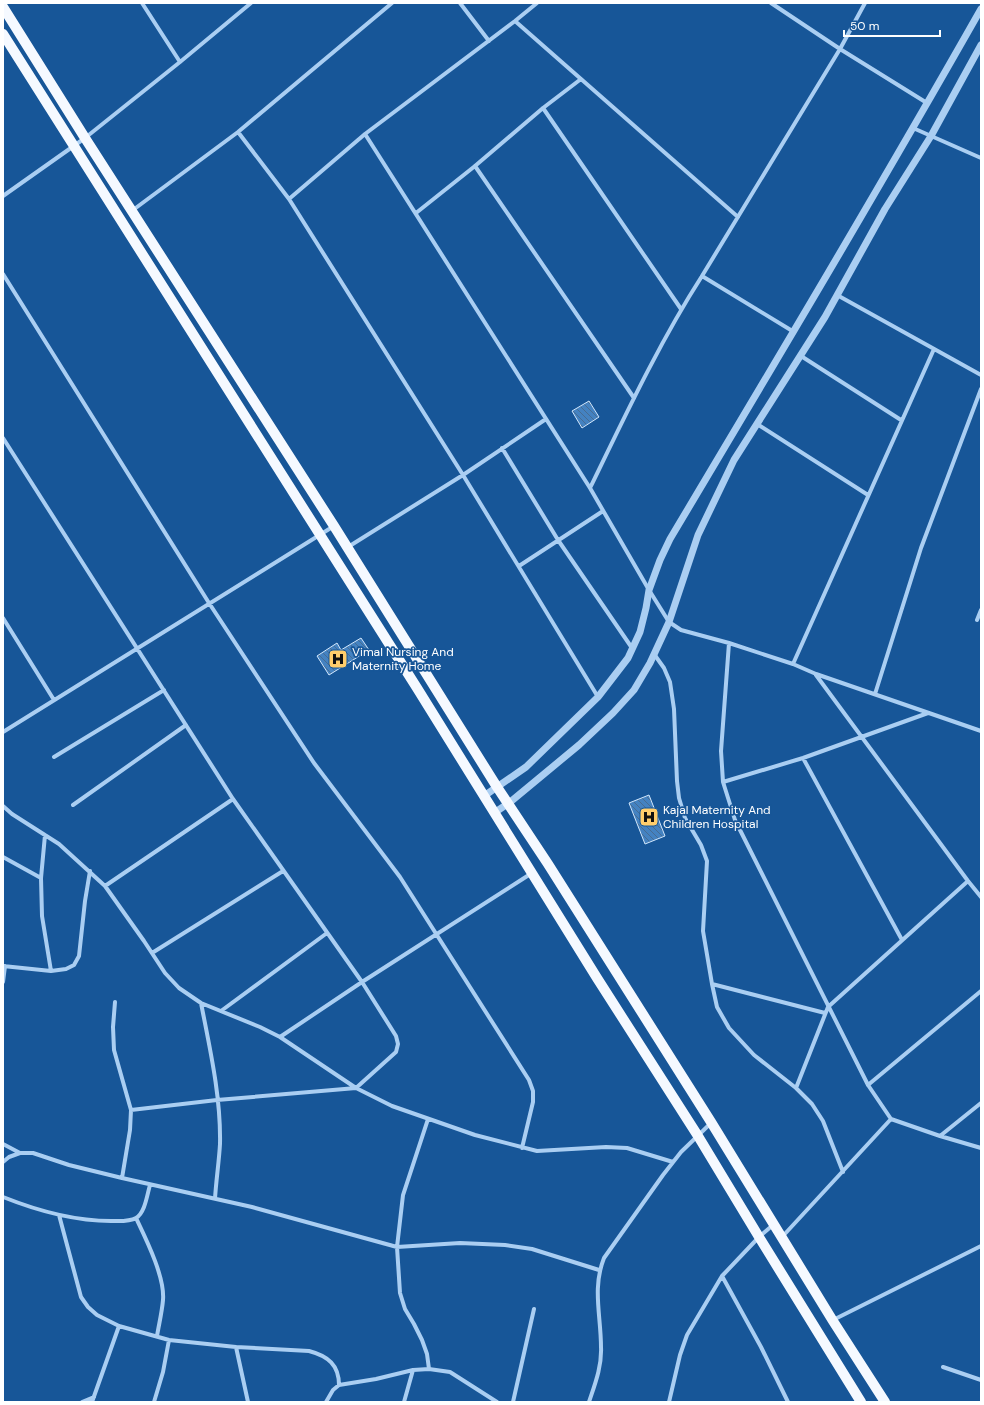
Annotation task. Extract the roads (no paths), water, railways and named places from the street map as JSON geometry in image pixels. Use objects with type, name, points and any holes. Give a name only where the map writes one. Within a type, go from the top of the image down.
[{"type":"main road","points":[[3,7],[85,138],[334,526],[497,787],[711,1122],[885,1402]]},
{"type":"main road","points":[[3,34],[320,534],[597,978],[698,1136],[861,1402]]},
{"type":"street","points":[[142,3],[180,62]]},
{"type":"street","points":[[3,196],[85,138],[180,62],[250,3]]},
{"type":"street","points":[[132,210],[238,132],[392,3]]},
{"type":"street","points":[[460,3],[489,41]]},
{"type":"street","points":[[289,199],[365,134],[537,3]]},
{"type":"street","points":[[771,3],[840,49],[928,103]]},
{"type":"street","points":[[590,488],[634,398],[681,309],[840,49],[865,3]]},
{"type":"street","points":[[484,796],[526,767],[598,697],[628,658],[640,632],[649,590],[660,560],[670,539],[794,332],[928,103],[981,9]]},
{"type":"street","points":[[515,21],[738,217]]},
{"type":"street","points":[[494,812],[508,803],[579,745],[613,713],[634,690],[650,663],[669,622],[698,535],[734,460],[825,317],[885,208],[931,136],[981,45]]},
{"type":"street","points":[[416,213],[476,166],[543,108],[580,79]]},
{"type":"street","points":[[543,108],[681,309]]},
{"type":"street","points":[[913,128],[981,158]]},
{"type":"street","points":[[238,132],[289,199],[463,474],[598,697]]},
{"type":"street","points":[[365,134],[590,488],[669,622],[681,630],[729,643],[793,664],[816,674],[981,731]]},
{"type":"street","points":[[476,166],[634,398]]},
{"type":"street","points":[[3,274],[210,603],[314,763],[400,877],[529,1080],[533,1091],[533,1102],[522,1148]]},
{"type":"street","points":[[702,276],[794,332]]},
{"type":"street","points":[[837,295],[981,375]]},
{"type":"street","points":[[793,664],[934,349]]},
{"type":"street","points":[[800,356],[901,420]]},
{"type":"street","points":[[875,694],[922,548],[981,389]]},
{"type":"street","points":[[347,547],[463,474],[546,419]]},
{"type":"street","points":[[757,424],[868,496]]},
{"type":"street","points":[[3,438],[233,799],[362,982],[396,1036],[398,1044],[396,1052],[356,1088],[217,1100],[131,1110]]},
{"type":"street","points":[[502,448],[558,540],[632,648]]},
{"type":"street","points":[[519,566],[603,511]]},
{"type":"street","points":[[3,732],[334,526]]},
{"type":"street","points":[[977,620],[981,610]]},
{"type":"street","points":[[3,618],[54,700]]},
{"type":"street","points":[[729,643],[721,751],[723,782],[735,820],[828,1007],[868,1085],[891,1119],[981,1148]]},
{"type":"street","points":[[654,654],[664,668],[670,682],[674,709],[679,798],[685,818],[701,845],[707,860],[703,931],[717,1007],[729,1028],[754,1055],[796,1088],[812,1104],[823,1121],[843,1172]]},
{"type":"street","points":[[816,674],[981,897]]},
{"type":"street","points":[[54,757],[164,690]]},
{"type":"street","points":[[723,782],[802,758],[929,712]]},
{"type":"street","points":[[73,805],[186,725]]},
{"type":"street","points":[[802,758],[902,940]]},
{"type":"street","points":[[105,886],[233,799]]},
{"type":"street","points":[[3,806],[12,814],[59,844],[105,886],[165,973],[179,988],[201,1003],[260,1027],[280,1037],[356,1088],[392,1106],[428,1119],[475,1135],[536,1152],[606,1147],[627,1148],[673,1162]]},
{"type":"street","points":[[45,835],[41,878],[42,916],[51,971]]},
{"type":"street","points":[[3,857],[41,878]]},
{"type":"street","points":[[3,982],[4,966],[51,971],[66,969],[74,965],[79,956],[84,901],[90,871]]},
{"type":"street","points":[[152,953],[283,871]]},
{"type":"street","points":[[280,1037],[362,982],[532,873]]},
{"type":"street","points":[[796,1088],[828,1007],[968,881]]},
{"type":"street","points":[[221,1011],[327,933]]},
{"type":"street","points":[[712,984],[825,1013]]},
{"type":"street","points":[[868,1085],[981,991]]},
{"type":"street","points":[[116,1002],[113,1027],[114,1050],[131,1110],[130,1130],[122,1178]]},
{"type":"street","points":[[201,1003],[214,1073],[217,1100],[220,1144],[215,1199]]},
{"type":"street","points":[[940,1136],[981,1103]]},
{"type":"street","points":[[428,1119],[403,1196],[397,1247],[400,1293],[405,1309],[422,1340],[427,1354],[429,1369]]},
{"type":"street","points":[[782,1237],[891,1119]]},
{"type":"street","points":[[589,1402],[599,1368],[601,1349],[597,1291],[599,1270],[604,1258],[673,1162],[711,1122]]},
{"type":"street","points":[[3,1144],[20,1153]]},
{"type":"street","points":[[3,1162],[8,1157],[20,1153],[33,1153],[70,1165],[150,1185],[252,1207],[397,1247],[460,1243],[505,1245],[532,1249],[599,1270]]},
{"type":"street","points":[[3,1197],[28,1207],[59,1215],[99,1221],[124,1221],[136,1218],[141,1213],[150,1185]]},
{"type":"street","points":[[59,1215],[81,1297],[88,1307],[97,1315],[119,1326],[169,1340],[236,1347],[309,1351],[326,1358],[336,1369],[339,1376],[339,1385]]},
{"type":"street","points":[[136,1218],[160,1275],[163,1289],[164,1299],[157,1336]]},
{"type":"street","points":[[668,1402],[680,1355],[687,1335],[722,1276],[759,1237],[774,1225]]},
{"type":"street","points":[[833,1320],[981,1246]]},
{"type":"street","points":[[722,1276],[761,1347],[788,1402]]},
{"type":"street","points":[[513,1402],[534,1309]]},
{"type":"street","points":[[92,1402],[119,1326]]},
{"type":"street","points":[[154,1402],[163,1372],[169,1340]]},
{"type":"street","points":[[236,1347],[248,1402]]},
{"type":"street","points":[[943,1367],[981,1380]]},
{"type":"street","points":[[326,1402],[333,1390],[339,1385],[376,1379],[413,1370],[429,1369],[450,1372],[497,1402]]},
{"type":"street","points":[[404,1402],[413,1370]]},
{"type":"street","points":[[82,1402],[94,1397]]},
{"type":"place","name":"Vimal Nursing And Maternity Home","points":[[338,659]]},
{"type":"place","name":"Kajal Maternity And Children Hospital","points":[[649,817]]}]
